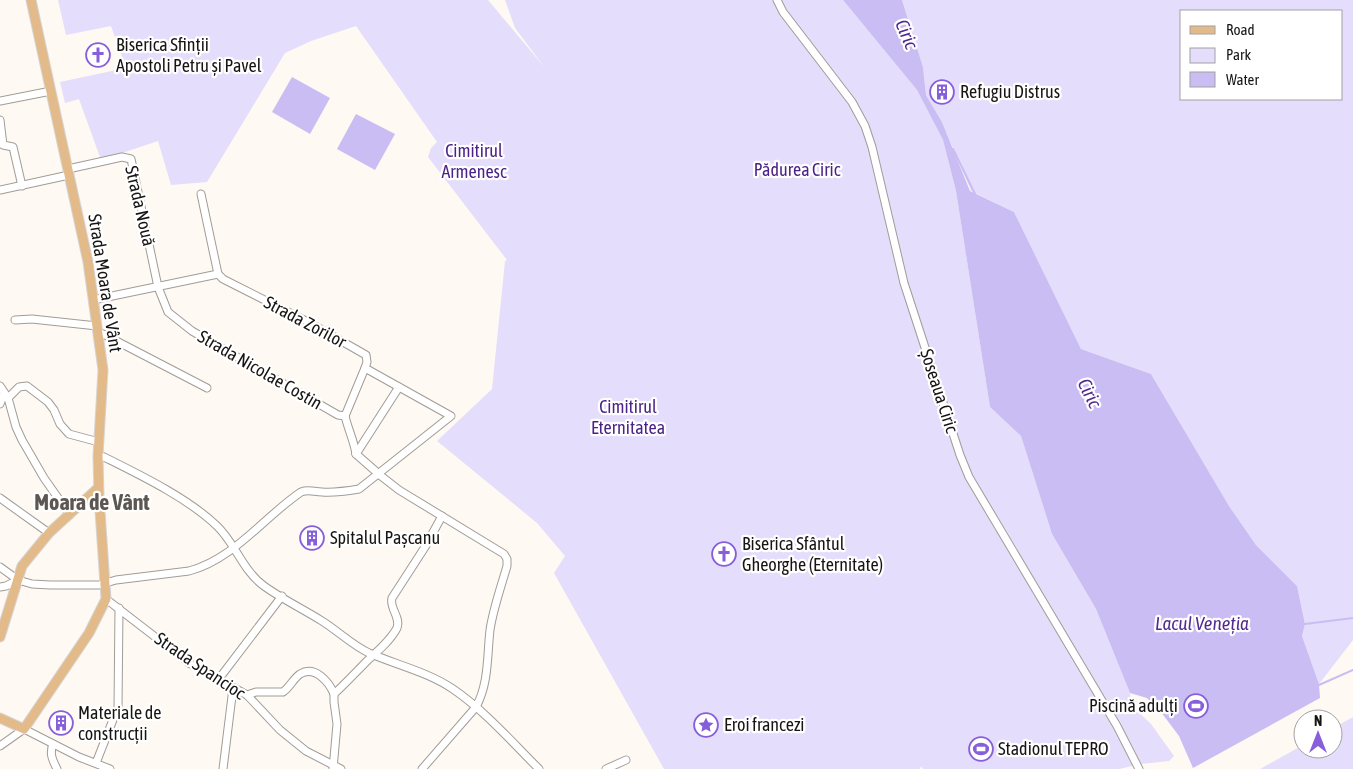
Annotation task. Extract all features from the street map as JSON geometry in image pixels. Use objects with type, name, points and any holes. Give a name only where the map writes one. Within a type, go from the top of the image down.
[{"type":"main road","name":"Strada Moara de Vânt","points":[[31,0],[88,262],[98,329],[103,370],[98,488],[106,599]]},
{"type":"main road","points":[[0,636],[22,566],[50,533],[98,488]]},
{"type":"main road","points":[[0,718],[24,729],[88,633],[106,599]]},
{"type":"street","name":"Șoseaua Ciric","points":[[777,0],[788,20],[852,102],[865,126],[872,147],[904,283],[968,477],[1117,726],[1139,769]]},
{"type":"street","points":[[0,101],[51,91]]},
{"type":"street","points":[[0,120],[3,145],[13,147],[22,186]]},
{"type":"street","name":"Strada Nouă","points":[[69,172],[122,157],[130,158],[158,287]]},
{"type":"street","points":[[0,190],[22,186],[69,172]]},
{"type":"street","points":[[94,300],[218,274],[201,194]]},
{"type":"street","name":"Strada Zorilor","points":[[218,274],[366,355],[367,362],[365,368]]},
{"type":"street","name":"Strada Nicolae Costin","points":[[158,287],[168,312],[192,331],[338,415],[345,416]]},
{"type":"street","points":[[15,320],[32,319],[98,329],[103,334],[207,388]]},
{"type":"street","points":[[0,567],[18,580],[32,584],[50,585],[99,585],[106,579],[195,570],[212,562],[233,547],[301,492],[307,490],[321,492],[346,491],[359,488],[378,474],[451,416],[365,368],[345,416],[356,454],[378,474],[399,490],[504,554],[507,559],[507,566],[490,630],[484,688],[476,706],[422,769]]},
{"type":"street","points":[[4,392],[27,386],[48,402],[60,424],[69,434],[99,442]]},
{"type":"street","points":[[356,454],[399,387]]},
{"type":"street","points":[[0,404],[4,392]]},
{"type":"street","points":[[4,392],[22,440],[44,478],[70,515]]},
{"type":"street","points":[[98,456],[104,457],[142,476],[191,506],[218,527],[263,586],[323,622],[347,640],[376,655],[425,675],[476,706],[539,769]]},
{"type":"street","points":[[0,498],[50,533]]},
{"type":"street","points":[[334,694],[376,655],[397,628],[398,620],[391,602],[392,598],[426,548],[442,516]]},
{"type":"street","points":[[0,587],[18,580]]},
{"type":"street","points":[[218,680],[282,596]]},
{"type":"street","name":"Strada Spancioc","points":[[106,599],[181,657],[247,695],[286,736],[306,751],[332,767],[341,769]]},
{"type":"street","points":[[96,763],[118,707],[119,608]]},
{"type":"street","points":[[247,695],[256,692],[283,692],[300,674],[309,672],[321,676],[329,684],[334,694],[337,724],[332,767]]},
{"type":"street","points":[[223,769],[233,688]]},
{"type":"street","points":[[0,746],[24,729],[110,769]]},
{"type":"street","points":[[53,744],[51,758],[57,769]]},
{"type":"street","points":[[606,769],[626,760]]},
{"type":"green space","points":[[58,0],[488,0],[545,68],[515,28],[505,0],[843,0],[917,90],[943,140],[956,191],[990,407],[1021,436],[1052,534],[1096,609],[1130,693],[1132,706],[1151,724],[1174,756],[1169,761],[1119,769],[923,769],[921,766],[920,769],[664,769],[554,573],[565,556],[537,523],[437,441],[492,389],[505,261],[507,260],[428,157],[431,148],[437,142],[356,26],[311,41],[285,53],[207,182],[171,185],[158,141],[101,160],[79,99],[65,103],[60,82],[126,68],[111,26],[66,35]]},
{"type":"green space","points":[[902,0],[1353,0],[1353,640],[1319,684],[1302,636],[1305,624],[1297,586],[1256,545],[1229,506],[1151,374],[1081,349],[1014,212],[971,191],[942,122],[926,95],[923,67]]},
{"type":"green space","points":[[1353,717],[1353,769],[1260,769],[1293,751],[1293,759],[1343,759],[1343,722]]},
{"type":"water","name":"Lacul Veneția","points":[[843,0],[902,0],[923,67],[926,95],[942,122],[970,191],[1014,212],[1081,349],[1151,374],[1229,506],[1256,545],[1297,586],[1305,624],[1302,636],[1319,684],[1320,698],[1300,709],[1293,709],[1293,713],[1193,768],[1179,736],[1164,716],[1147,698],[1130,693],[1096,609],[1052,534],[1021,436],[990,407],[956,191],[943,140],[917,90]]},
{"type":"water","points":[[292,77],[330,98],[310,134],[272,112]]},
{"type":"water","points":[[356,114],[395,134],[375,170],[337,149]]},
{"type":"waterway","name":"Ciric","points":[[953,149],[975,194]]},
{"type":"waterway","points":[[1305,624],[1353,618]]},
{"type":"waterway","name":"Ciric","points":[[1319,685],[1353,670]]},
{"type":"place","name":"Biserica Sfinții Apostoli Petru și Pavel","points":[[98,55]]},
{"type":"place","name":"Refugiu Distrus","points":[[942,92]]},
{"type":"place","name":"Spitalul Pașcanu","points":[[312,538]]},
{"type":"place","name":"Biserica Sfântul Gheorghe (Eternitate)","points":[[724,554]]},
{"type":"place","name":"Piscină adulți","points":[[1196,706]]},
{"type":"place","name":"Materiale de construcții","points":[[61,723]]},
{"type":"place","name":"Eroi francezi","points":[[706,725]]},
{"type":"place","name":"Stadionul TEPRO","points":[[981,749]]},
{"type":"district","name":"Moara de Vânt","points":[[92,502]]},
{"type":"park label","name":"Cimitirul Armenesc","points":[[474,161]]},
{"type":"park label","name":"Pădurea Ciric","points":[[797,170]]},
{"type":"park label","name":"Cimitirul Eternitatea","points":[[628,417]]}]
